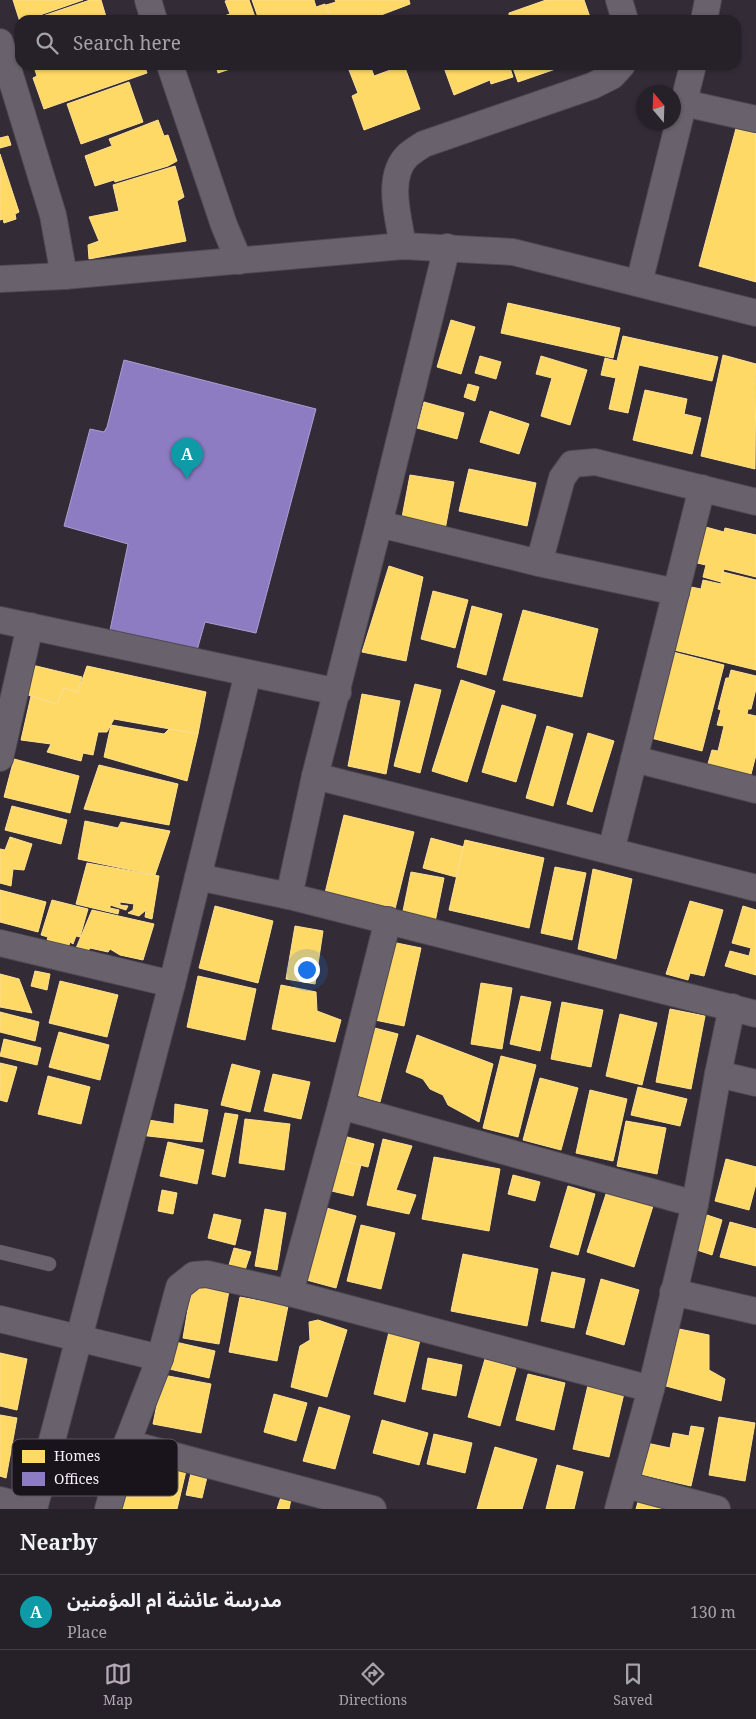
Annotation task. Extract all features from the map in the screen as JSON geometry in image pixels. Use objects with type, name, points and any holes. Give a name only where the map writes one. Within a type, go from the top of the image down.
[{"type":"street","points":[[148,0],[152,15]]},
{"type":"street","points":[[619,0],[624,15]]},
{"type":"street","points":[[705,15],[708,0]]},
{"type":"street","points":[[0,42],[53,215],[64,276]]},
{"type":"street","points":[[172,70],[224,226],[239,261]]},
{"type":"street","points":[[403,246],[395,198],[397,173],[407,155],[424,144],[592,86],[612,76],[617,70]]},
{"type":"street","points":[[638,283],[692,70]]},
{"type":"street","points":[[684,103],[756,119]]},
{"type":"street","points":[[0,279],[64,276],[403,246],[447,247],[513,252],[756,313]]},
{"type":"street","points":[[289,896],[316,776],[447,247]]},
{"type":"street","points":[[539,563],[562,478],[572,464],[595,462],[756,502]]},
{"type":"street","points":[[611,851],[702,488]]},
{"type":"street","points":[[379,524],[539,563],[676,592]]},
{"type":"street","points":[[0,620],[338,692]]},
{"type":"street","points":[[0,758],[3,730],[30,626]]},
{"type":"street","points":[[52,1439],[172,984],[248,673]]},
{"type":"street","points":[[634,758],[756,790]]},
{"type":"street","points":[[316,776],[756,888]]},
{"type":"street","points":[[198,877],[289,896],[388,920],[744,1010],[718,1074],[695,1204],[651,1389],[622,1497],[717,1509]]},
{"type":"street","points":[[290,1293],[341,1106],[388,920]]},
{"type":"street","points":[[0,943],[172,984]]},
{"type":"street","points":[[718,1074],[756,1083]]},
{"type":"street","points":[[341,1106],[695,1204]]},
{"type":"street","points":[[128,1439],[160,1358],[179,1287],[194,1275],[207,1274],[290,1293],[651,1389]]},
{"type":"street","points":[[674,1292],[756,1312]]},
{"type":"street","points":[[0,1319],[160,1358]]},
{"type":"street","points":[[178,1457],[373,1509]]},
{"type":"street","points":[[0,1500],[34,1509],[37,1496]]},
{"type":"street","points":[[108,1509],[112,1496]]},
{"type":"lane","points":[[0,1252],[49,1264]]},
{"type":"building: Homes","points":[[13,0],[83,0],[40,15],[18,15]]},
{"type":"building: Homes","points":[[90,0],[101,0],[106,15],[46,15]]},
{"type":"building: Homes","points":[[249,0],[254,15],[227,15],[230,14],[225,1]]},
{"type":"building: Homes","points":[[252,0],[314,0],[316,7],[325,4],[329,15],[257,15]]},
{"type":"building: Homes","points":[[335,0],[409,0],[410,4],[381,15],[329,15],[326,5],[336,2]]},
{"type":"building: Homes","points":[[546,0],[584,0],[589,15],[509,15],[509,13]]},
{"type":"building: Homes","points":[[35,70],[146,70],[147,73],[44,109],[33,78],[37,76]]},
{"type":"building: Homes","points":[[349,70],[372,70],[374,76],[390,70],[406,70],[420,109],[364,130],[352,96],[358,93]]},
{"type":"building: Homes","points":[[445,70],[511,70],[513,77],[491,84],[490,80],[454,95]]},
{"type":"building: Homes","points":[[514,70],[553,70],[518,82]]},
{"type":"building: Homes","points":[[129,82],[143,122],[81,144],[67,104]]},
{"type":"building: Homes","points":[[158,120],[164,136],[168,135],[177,161],[168,166],[95,186],[85,156],[112,146],[109,139]]},
{"type":"building: Homes","points":[[738,121],[756,126],[756,282],[699,266]]},
{"type":"building: Homes","points":[[8,136],[11,145],[0,148],[0,138]]},
{"type":"building: Homes","points":[[0,154],[19,212],[15,214],[16,219],[4,223],[3,219],[0,220]]},
{"type":"building: Homes","points":[[175,166],[184,197],[177,201],[186,241],[89,259],[88,245],[99,241],[89,217],[119,211],[113,185]]},
{"type":"building: Homes","points":[[508,303],[620,328],[613,358],[501,333]]},
{"type":"building: Homes","points":[[451,320],[475,327],[461,374],[437,367]]},
{"type":"building: Homes","points":[[623,336],[718,357],[712,381],[639,365],[628,413],[609,409],[616,378],[601,375],[605,358],[617,361]]},
{"type":"building: Homes","points":[[723,355],[756,364],[755,469],[701,456]]},
{"type":"building: Homes","points":[[480,356],[501,362],[496,379],[475,373]]},
{"type":"building: Homes","points":[[541,356],[587,370],[570,425],[541,416],[552,378],[536,374]]},
{"type":"building: Homes","points":[[468,384],[479,387],[475,401],[464,397]]},
{"type":"building: Homes","points":[[645,390],[687,399],[684,414],[701,418],[692,454],[633,440]]},
{"type":"building: Homes","points":[[424,402],[464,413],[457,439],[417,428]]},
{"type":"building: Homes","points":[[490,411],[529,424],[519,454],[480,442]]},
{"type":"building: Homes","points":[[469,469],[536,483],[527,526],[459,511]]},
{"type":"building: Homes","points":[[410,475],[454,482],[444,535],[400,528]]},
{"type":"building: Homes","points":[[702,526],[724,532],[725,528],[756,535],[756,577],[724,569],[721,582],[703,577],[706,565],[697,563],[703,539],[699,538]]},
{"type":"building: Homes","points":[[389,566],[423,577],[406,661],[362,652]]},
{"type":"building: Homes","points":[[723,572],[756,580],[756,670],[670,649],[686,586],[701,589],[703,580],[721,584]]},
{"type":"building: Homes","points":[[433,591],[468,600],[455,648],[421,639]]},
{"type":"building: Homes","points":[[472,606],[502,614],[486,675],[457,667]]},
{"type":"building: Homes","points":[[523,610],[598,629],[582,697],[503,680]]},
{"type":"building: Homes","points":[[669,651],[724,665],[702,751],[647,737]]},
{"type":"building: Homes","points":[[32,665],[82,677],[78,692],[64,688],[57,704],[25,694]]},
{"type":"building: Homes","points":[[87,666],[206,692],[198,734],[114,719],[107,732],[98,732],[93,755],[83,753],[81,761],[47,752],[51,744],[21,740],[31,696],[57,704],[64,688],[78,692]]},
{"type":"building: Homes","points":[[731,670],[756,676],[756,689],[751,709],[748,709],[747,714],[756,716],[756,755],[750,778],[707,767],[712,750],[718,751],[724,726],[717,725],[721,710],[718,709],[726,678],[729,678]]},
{"type":"building: Homes","points":[[461,680],[495,691],[467,782],[432,771]]},
{"type":"building: Homes","points":[[415,684],[441,690],[420,773],[394,766]]},
{"type":"building: Homes","points":[[362,694],[400,701],[386,774],[348,766]]},
{"type":"building: Homes","points":[[502,705],[536,715],[516,782],[482,772]]},
{"type":"building: Homes","points":[[111,725],[164,734],[169,729],[198,734],[187,781],[104,757]]},
{"type":"building: Homes","points":[[547,726],[573,734],[553,806],[526,798]]},
{"type":"building: Homes","points":[[588,733],[614,741],[592,812],[567,804]]},
{"type":"building: Homes","points":[[14,759],[79,776],[70,813],[4,797]]},
{"type":"building: Homes","points":[[99,765],[178,784],[169,825],[84,809]]},
{"type":"building: Homes","points":[[12,806],[67,820],[61,844],[5,830]]},
{"type":"building: Homes","points":[[344,815],[414,832],[395,909],[325,893]]},
{"type":"building: Homes","points":[[85,821],[118,828],[121,822],[170,831],[155,875],[78,859]]},
{"type":"building: Homes","points":[[10,837],[32,844],[24,870],[13,869],[11,886],[0,883],[0,849],[5,850]]},
{"type":"building: Homes","points":[[431,838],[464,847],[456,877],[423,868]]},
{"type":"building: Homes","points":[[465,840],[544,858],[529,928],[449,910]]},
{"type":"building: Homes","points":[[87,863],[159,876],[152,919],[145,917],[146,910],[139,916],[128,913],[133,910],[134,904],[120,902],[120,905],[128,906],[126,910],[110,905],[110,908],[119,910],[118,914],[76,904]]},
{"type":"building: Homes","points":[[555,867],[586,873],[572,940],[541,933]]},
{"type":"building: Homes","points":[[593,869],[632,879],[616,959],[578,949]]},
{"type":"building: Homes","points":[[411,872],[444,878],[435,922],[402,916]]},
{"type":"building: Homes","points":[[0,890],[46,902],[38,932],[0,922]]},
{"type":"building: Homes","points":[[52,900],[88,909],[80,937],[76,936],[73,944],[70,942],[66,954],[45,947],[48,937],[41,935]]},
{"type":"building: Homes","points":[[690,901],[723,910],[704,976],[690,973],[688,980],[666,974]]},
{"type":"building: Homes","points":[[215,906],[273,921],[258,983],[199,968]]},
{"type":"building: Homes","points":[[743,906],[756,910],[756,975],[725,966],[730,951],[749,956],[751,948],[732,943]]},
{"type":"building: Homes","points":[[92,910],[154,924],[143,960],[120,955],[110,949],[108,952],[90,948],[87,953],[74,953]]},
{"type":"building: Homes","points":[[295,926],[323,931],[315,984],[286,979]]},
{"type":"building: Homes","points":[[387,941],[421,948],[404,1026],[370,1019]]},
{"type":"building: Homes","points":[[35,971],[50,974],[47,990],[31,986]]},
{"type":"building: Homes","points":[[0,974],[19,979],[32,1013],[0,1007]]},
{"type":"building: Homes","points":[[198,976],[256,989],[245,1040],[187,1027]]},
{"type":"building: Homes","points":[[60,981],[118,995],[107,1037],[49,1023]]},
{"type":"building: Homes","points":[[481,983],[512,988],[502,1049],[471,1044]]},
{"type":"building: Homes","points":[[281,985],[316,992],[317,1011],[341,1020],[335,1042],[272,1029]]},
{"type":"building: Homes","points":[[521,996],[551,1002],[540,1051],[510,1044]]},
{"type":"building: Homes","points":[[562,1002],[603,1010],[591,1067],[551,1059]]},
{"type":"building: Homes","points":[[670,1009],[705,1016],[691,1089],[656,1082]]},
{"type":"building: Homes","points":[[0,1012],[39,1022],[35,1041],[0,1032]]},
{"type":"building: Homes","points":[[620,1014],[657,1023],[642,1085],[606,1076]]},
{"type":"building: Homes","points":[[367,1026],[398,1034],[380,1102],[349,1093]]},
{"type":"building: Homes","points":[[59,1032],[109,1045],[100,1080],[49,1067]]},
{"type":"building: Homes","points":[[417,1035],[493,1064],[479,1122],[448,1105],[443,1095],[430,1089],[423,1079],[406,1072]]},
{"type":"building: Homes","points":[[4,1039],[41,1048],[37,1065],[0,1056]]},
{"type":"building: Homes","points":[[501,1056],[536,1065],[518,1137],[483,1128]]},
{"type":"building: Homes","points":[[0,1063],[17,1067],[7,1102],[0,1100]]},
{"type":"building: Homes","points":[[232,1064],[260,1071],[250,1112],[221,1105]]},
{"type":"building: Homes","points":[[273,1074],[310,1082],[301,1119],[264,1111]]},
{"type":"building: Homes","points":[[48,1076],[90,1087],[81,1124],[38,1114]]},
{"type":"building: Homes","points":[[540,1078],[578,1088],[561,1150],[523,1140]]},
{"type":"building: Homes","points":[[638,1087],[687,1099],[680,1126],[631,1115]]},
{"type":"building: Homes","points":[[590,1090],[627,1099],[613,1161],[576,1153]]},
{"type":"building: Homes","points":[[175,1104],[208,1110],[202,1142],[139,1135],[142,1119],[174,1124]]},
{"type":"building: Homes","points":[[225,1113],[238,1115],[225,1177],[212,1174]]},
{"type":"building: Homes","points":[[245,1119],[290,1124],[284,1170],[239,1163]]},
{"type":"building: Homes","points":[[626,1121],[666,1128],[657,1174],[617,1166]]},
{"type":"building: Homes","points":[[336,1134],[374,1144],[368,1167],[331,1158]]},
{"type":"building: Homes","points":[[383,1139],[412,1146],[396,1190],[416,1195],[409,1214],[367,1205]]},
{"type":"building: Homes","points":[[168,1142],[204,1150],[197,1184],[160,1176]]},
{"type":"building: Homes","points":[[434,1157],[500,1169],[489,1231],[422,1219]]},
{"type":"building: Homes","points":[[331,1158],[361,1165],[353,1196],[323,1189]]},
{"type":"building: Homes","points":[[726,1159],[756,1167],[756,1184],[749,1210],[715,1201]]},
{"type":"building: Homes","points":[[513,1175],[540,1182],[535,1201],[508,1194]]},
{"type":"building: Homes","points":[[568,1186],[595,1194],[578,1255],[550,1247]]},
{"type":"building: Homes","points":[[162,1190],[177,1193],[173,1214],[158,1211]]},
{"type":"building: Homes","points":[[607,1191],[653,1206],[634,1267],[587,1252]]},
{"type":"building: Homes","points":[[319,1206],[356,1216],[336,1288],[299,1278]]},
{"type":"building: Homes","points":[[265,1209],[286,1213],[277,1270],[255,1266]]},
{"type":"building: Homes","points":[[698,1212],[722,1220],[712,1255],[688,1247]]},
{"type":"building: Homes","points":[[214,1214],[241,1220],[235,1245],[208,1238]]},
{"type":"building: Homes","points":[[730,1222],[756,1229],[756,1266],[720,1257]]},
{"type":"building: Homes","points":[[361,1225],[395,1233],[381,1289],[347,1281]]},
{"type":"building: Homes","points":[[234,1248],[251,1252],[245,1270],[229,1265]]},
{"type":"building: Homes","points":[[463,1254],[538,1269],[527,1326],[451,1311]]},
{"type":"building: Homes","points":[[552,1272],[585,1279],[574,1328],[541,1321]]},
{"type":"building: Homes","points":[[601,1279],[639,1290],[624,1345],[586,1334]]},
{"type":"building: Homes","points":[[192,1285],[229,1291],[219,1344],[183,1338]]},
{"type":"building: Homes","points":[[240,1297],[288,1306],[277,1361],[229,1352]]},
{"type":"building: Homes","points":[[318,1320],[347,1330],[327,1397],[291,1387],[300,1346],[310,1340],[309,1322]]},
{"type":"building: Homes","points":[[679,1329],[709,1335],[709,1370],[725,1379],[721,1401],[666,1386]]},
{"type":"building: Homes","points":[[389,1332],[420,1340],[405,1402],[374,1394]]},
{"type":"building: Homes","points":[[171,1341],[215,1351],[209,1378],[165,1368]]},
{"type":"building: Homes","points":[[0,1353],[27,1359],[17,1410],[0,1406]]},
{"type":"building: Homes","points":[[428,1358],[462,1365],[456,1396],[422,1389]]},
{"type":"building: Homes","points":[[485,1359],[516,1368],[500,1426],[468,1417]]},
{"type":"building: Homes","points":[[528,1374],[565,1383],[554,1430],[516,1420]]},
{"type":"building: Homes","points":[[163,1375],[211,1384],[201,1433],[153,1424]]},
{"type":"building: Homes","points":[[589,1381],[625,1389],[609,1457],[573,1449]]},
{"type":"building: Homes","points":[[274,1394],[307,1403],[296,1441],[264,1432]]},
{"type":"building: Homes","points":[[319,1407],[350,1416],[335,1469],[303,1461]]},
{"type":"building: Homes","points":[[0,1415],[17,1418],[6,1478],[0,1476]]},
{"type":"building: Homes","points":[[719,1417],[755,1423],[745,1481],[709,1475]]},
{"type":"building: Homes","points":[[382,1420],[428,1433],[419,1465],[373,1453]]},
{"type":"building: Homes","points":[[691,1426],[704,1428],[691,1486],[635,1473],[642,1442],[670,1448],[673,1433],[689,1436]]},
{"type":"building: Homes","points":[[434,1434],[472,1443],[465,1473],[427,1464]]},
{"type":"building: Homes","points":[[495,1447],[537,1459],[522,1509],[477,1509]]},
{"type":"building: Homes","points":[[557,1465],[583,1472],[574,1509],[546,1509]]},
{"type":"building: Homes","points":[[178,1469],[186,1471],[177,1509],[117,1509],[120,1496],[178,1496]]},
{"type":"building: Homes","points":[[191,1473],[207,1477],[202,1498],[186,1495]]},
{"type":"building: Homes","points":[[281,1497],[291,1499],[289,1509],[277,1509]]},
{"type":"building: Homes","points":[[638,1502],[664,1508],[664,1509],[636,1509]]},
{"type":"building: Offices","points":[[124,360],[316,409],[256,633],[205,622],[196,654],[109,635],[128,544],[64,526],[90,429],[104,432],[107,427]]},
{"type":"place","name":"مدرسة عائشة ام المؤمنين","points":[[187,479]]}]
